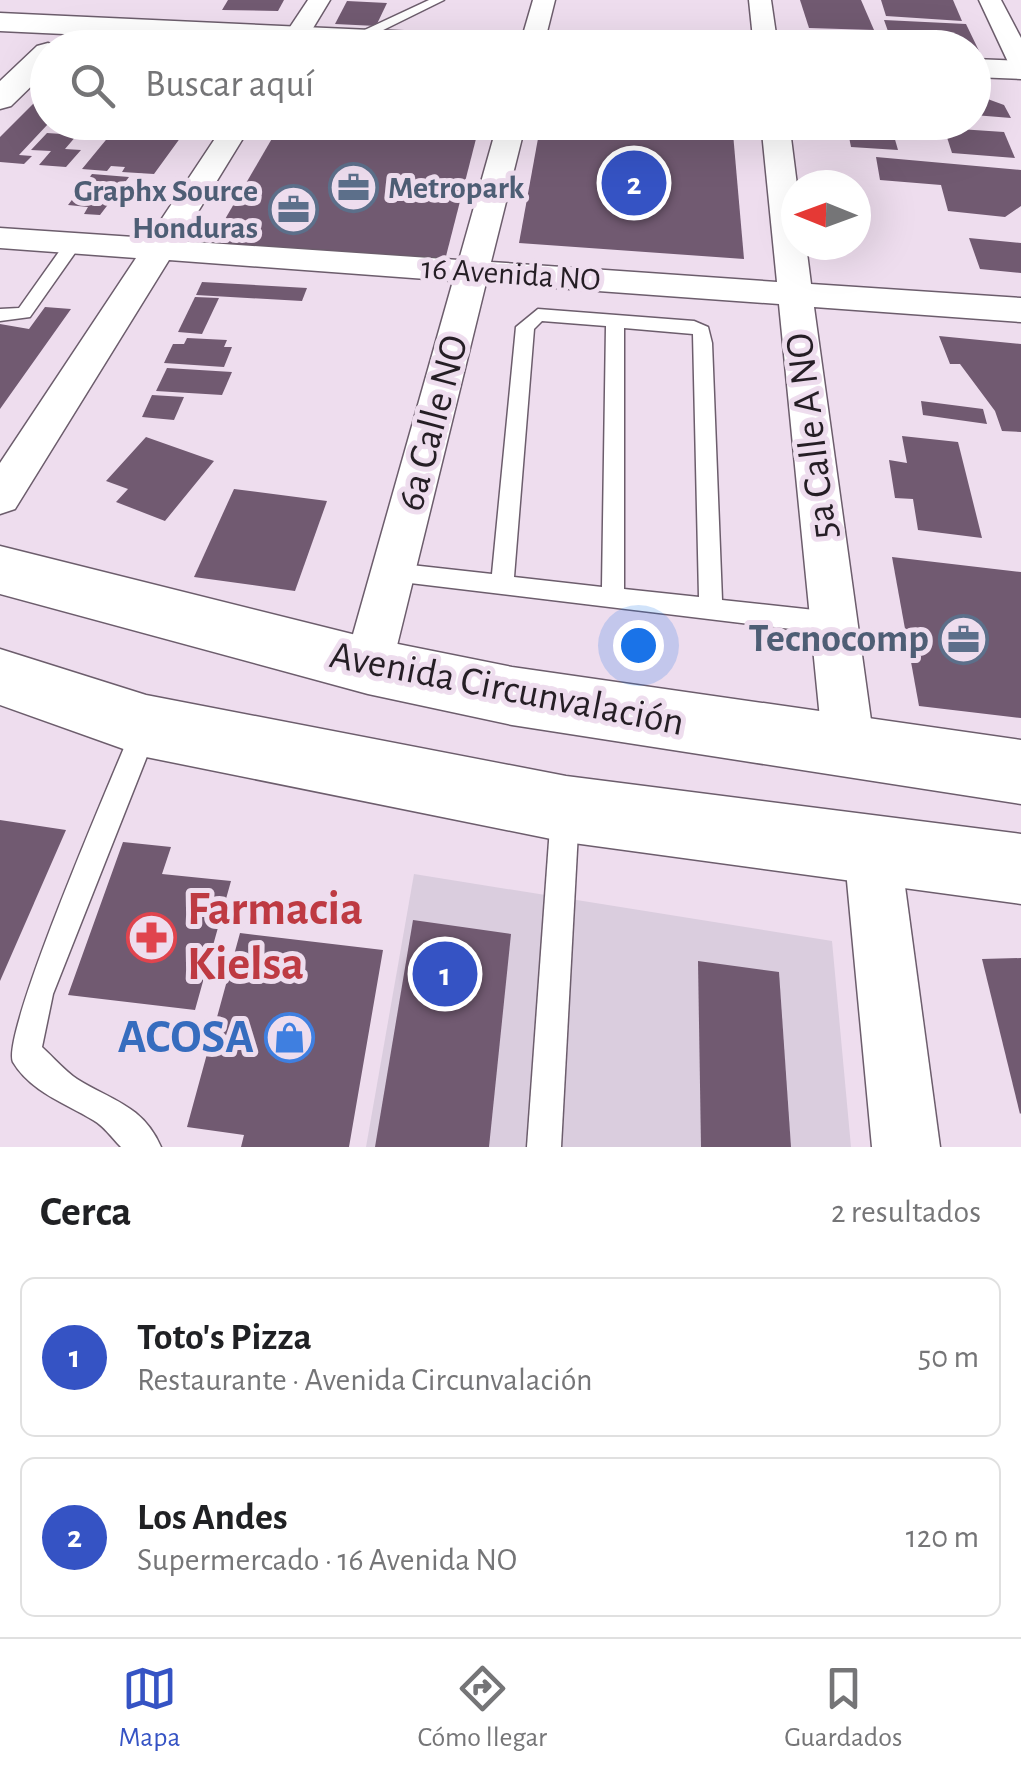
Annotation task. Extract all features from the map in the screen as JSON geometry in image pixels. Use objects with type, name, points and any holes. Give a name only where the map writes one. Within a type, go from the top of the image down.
[{"type":"main road","points":[[70,30],[100,0]]},
{"type":"main road","points":[[0,22],[137,30]]},
{"type":"main road","points":[[991,69],[1021,70]]},
{"type":"main road","points":[[0,99],[30,70]]},
{"type":"main road","name":"Avenida Circunvalación","points":[[14,569],[368,666],[512,696],[1021,772]]},
{"type":"main road","points":[[0,678],[146,726],[566,809],[1021,869]]},
{"type":"street","points":[[300,30],[319,0]]},
{"type":"street","points":[[536,30],[544,0]]},
{"type":"street","points":[[760,0],[764,30]]},
{"type":"street","points":[[990,0],[1021,62]]},
{"type":"street","points":[[0,498],[229,140]]},
{"type":"street","name":"6a Calle NO","points":[[368,666],[507,140]]},
{"type":"street","name":"5a Calle A NO","points":[[776,140],[849,749]]},
{"type":"street","name":"16 Avenida NO","points":[[0,238],[1021,310]]},
{"type":"street","points":[[872,850],[906,1147]]},
{"type":"lane","points":[[380,30],[438,0]]},
{"type":"lane","points":[[0,316],[24,313],[74,243]]},
{"type":"lane","points":[[502,583],[525,328],[538,315],[702,330],[712,608]]},
{"type":"lane","points":[[613,597],[615,321]]},
{"type":"lane","points":[[394,572],[834,623]]},
{"type":"lane","points":[[144,1147],[108,1110],[65,1090],[26,1053],[38,994],[146,726]]},
{"type":"lane","points":[[544,1147],[566,809]]},
{"type":"shaded area","points":[[414,874],[832,941],[851,1147],[366,1147]]},
{"type":"building","points":[[228,0],[284,0],[278,11],[222,10]]},
{"type":"building","points":[[800,0],[861,0],[874,30],[809,28]]},
{"type":"building","points":[[881,0],[953,0],[962,21],[886,16]]},
{"type":"building","points":[[347,1],[387,3],[376,26],[335,24]]},
{"type":"building","points":[[884,20],[966,24],[969,30],[888,30]]},
{"type":"building","points":[[991,100],[1004,105],[1011,118],[991,116]]},
{"type":"building","points":[[30,107],[30,140],[33,140],[19,155],[32,156],[24,164],[0,162],[0,137]]},
{"type":"building","points":[[991,131],[1004,132],[1015,158],[952,153],[948,140],[991,140]]},
{"type":"building","points":[[40,140],[73,140],[65,149],[81,150],[66,167],[39,165],[51,151],[31,150]]},
{"type":"building","points":[[106,140],[179,140],[154,174],[122,172],[125,167],[111,166],[107,171],[82,169]]},
{"type":"building","name":"Metropark","points":[[271,140],[476,140],[444,264],[210,245]]},
{"type":"building","points":[[538,140],[734,140],[744,259],[519,243]]},
{"type":"building","points":[[850,140],[895,140],[898,150],[851,147]]},
{"type":"building","points":[[876,157],[1021,170],[1021,206],[1005,217],[948,211],[941,185],[880,180]]},
{"type":"building","points":[[92,174],[129,177],[100,215],[84,214],[88,207],[68,205]]},
{"type":"building","points":[[969,238],[1021,243],[1021,273],[980,269]]},
{"type":"building","points":[[202,282],[307,288],[302,301],[196,295]]},
{"type":"building","points":[[195,297],[219,298],[202,334],[178,332]]},
{"type":"building","points":[[45,307],[71,309],[0,409],[0,324],[29,329]]},
{"type":"building","points":[[939,336],[1021,344],[1021,432],[1002,431],[995,411],[960,364],[950,364]]},
{"type":"building","points":[[187,338],[227,340],[224,347],[232,347],[224,367],[164,363],[173,344],[184,344]]},
{"type":"building","points":[[167,368],[232,372],[222,395],[156,391]]},
{"type":"building","points":[[152,395],[184,397],[174,420],[142,417]]},
{"type":"building","points":[[921,401],[983,409],[987,424],[923,415]]},
{"type":"building","points":[[902,436],[958,442],[982,538],[918,530],[913,499],[895,498],[889,460],[907,463]]},
{"type":"building","points":[[146,437],[214,461],[165,521],[116,502],[128,489],[106,481]]},
{"type":"building","points":[[234,489],[327,501],[295,591],[194,577]]},
{"type":"building","name":"Tecnocomp","points":[[892,557],[1021,572],[1021,718],[919,706]]},
{"type":"building","points":[[0,820],[66,830],[0,981]]},
{"type":"building","name":"Farmacia Kielsa","points":[[123,842],[171,847],[162,874],[231,881],[195,1010],[68,995]]},
{"type":"building","points":[[413,920],[511,934],[489,1147],[375,1147]]},
{"type":"building","name":"ACOSA","points":[[240,933],[383,950],[349,1147],[241,1147],[244,1135],[187,1127]]},
{"type":"building","points":[[1021,958],[1021,1113],[1020,1114],[982,959]]},
{"type":"building","points":[[698,961],[779,972],[791,1147],[701,1147]]},
{"type":"place","name":"Los Andes","points":[[634,183]]},
{"type":"place","name":"Metropark","points":[[353,188]]},
{"type":"place","name":"Graphx Source Honduras","points":[[293,209]]},
{"type":"place","name":"Tecnocomp","points":[[964,639]]},
{"type":"place","name":"Farmacia Kielsa","points":[[152,938]]},
{"type":"place","name":"Toto's Pizza","points":[[445,974]]},
{"type":"place","name":"ACOSA","points":[[289,1038]]}]
